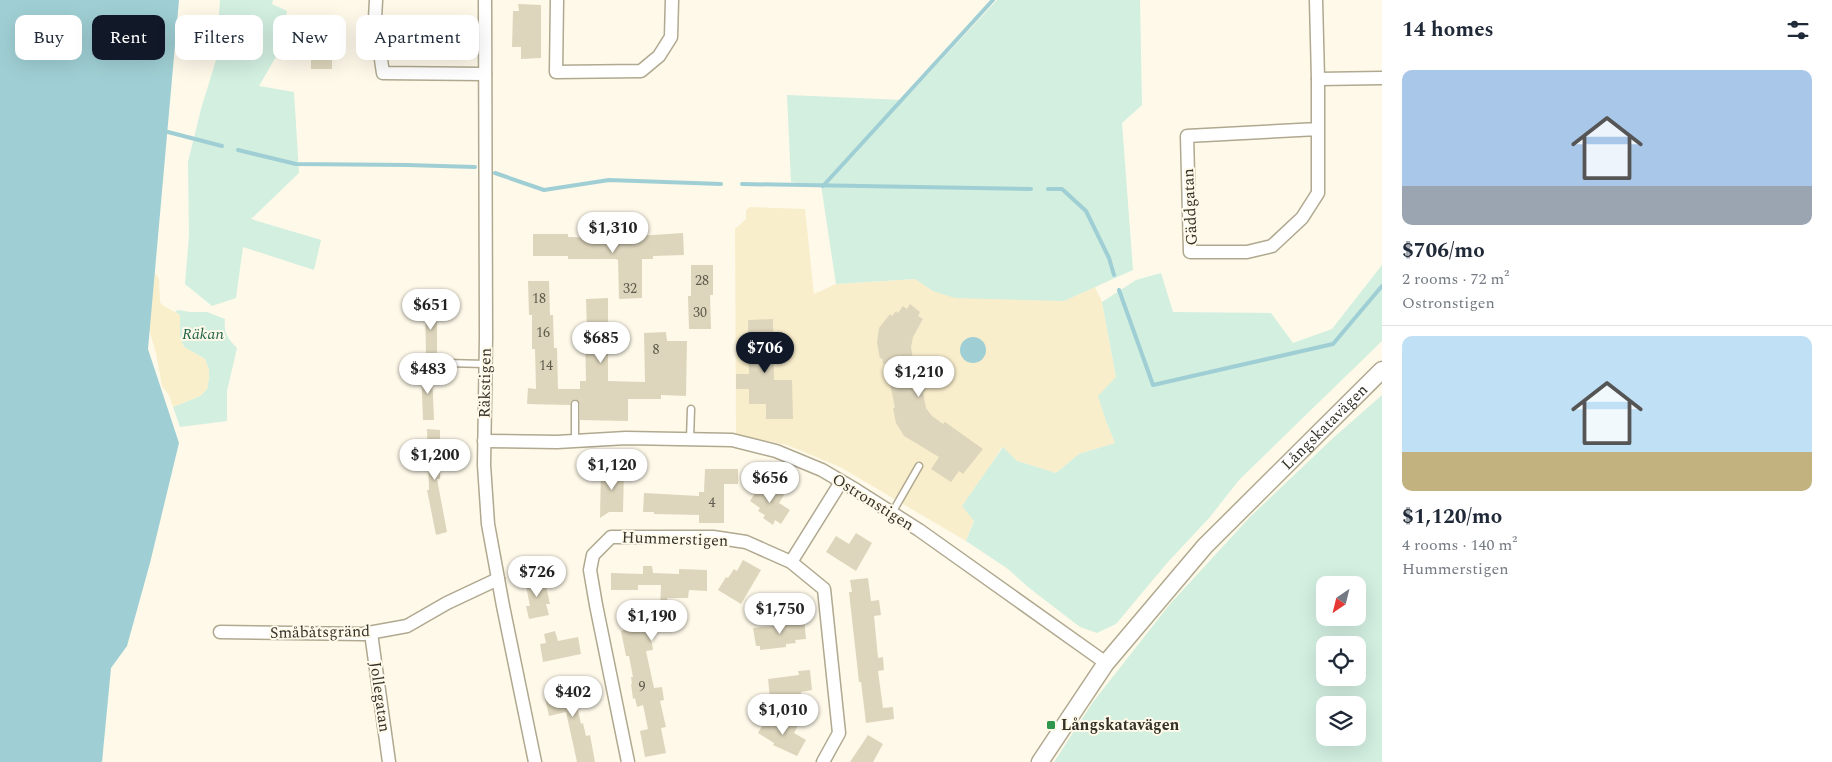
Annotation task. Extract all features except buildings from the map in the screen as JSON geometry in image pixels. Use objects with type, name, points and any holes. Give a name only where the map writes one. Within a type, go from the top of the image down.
[{"type":"street","points":[[376,0],[375,18],[383,74],[485,74]]},
{"type":"street","name":"Räkstigen","points":[[486,0],[484,465],[488,524],[536,762]]},
{"type":"street","points":[[557,0],[556,72],[641,71],[659,56],[671,37],[672,0]]},
{"type":"street","name":"Gäddgatan","points":[[1316,0],[1318,79],[1318,129],[1318,193],[1302,218],[1272,246],[1247,252],[1190,252],[1187,136],[1318,129]]},
{"type":"street","points":[[1318,79],[1382,78]]},
{"type":"street","name":"Långskatavägen","points":[[1040,762],[1106,663],[1205,546],[1382,370]]},
{"type":"street","name":"Ostronstigen","points":[[484,441],[575,441],[626,438],[732,440],[776,451],[822,470],[919,530],[1106,663]]},
{"type":"street","points":[[791,562],[841,482]]},
{"type":"street","name":"Hummerstigen","points":[[628,762],[590,570],[593,555],[611,537],[713,537],[746,542],[791,562],[824,589],[838,733],[823,762]]},
{"type":"street","name":"Småbåtsgränd","points":[[220,632],[371,633],[407,626],[447,603],[498,579]]},
{"type":"street","name":"Jollegatan","points":[[371,633],[389,762]]},
{"type":"lane","points":[[446,363],[485,364]]},
{"type":"lane","points":[[575,404],[575,441]]},
{"type":"lane","points":[[690,439],[691,409]]},
{"type":"lane","points":[[892,513],[919,466]]},
{"type":"shaded area","points":[[750,207],[805,209],[814,294],[836,284],[916,279],[933,291],[1064,301],[1095,287],[1102,302],[1116,377],[1106,421],[1115,443],[1079,454],[1056,473],[1017,461],[1002,447],[989,468],[966,541],[840,467],[787,445],[736,435],[735,229],[746,219],[746,210]]},
{"type":"green space","points":[[220,0],[273,0],[272,4],[287,11],[286,15],[273,15],[274,60],[259,86],[294,92],[299,173],[251,219],[321,240],[314,270],[243,247],[236,298],[212,306],[185,284],[189,235],[188,162],[216,60],[263,60],[263,15],[219,15]]},
{"type":"green space","points":[[997,0],[1140,0],[1142,105],[1122,123],[1133,270],[1064,301],[955,298],[933,291],[915,279],[836,284],[821,185],[791,182],[787,95],[904,100]]},
{"type":"green space","points":[[1382,265],[1382,341],[1239,480],[1210,517],[1167,563],[1116,624],[1097,633],[1080,627],[1008,569],[966,541],[974,521],[962,506],[1003,447],[1017,461],[1056,473],[1079,454],[1115,443],[1098,396],[1116,377],[1102,302],[1136,280],[1161,273],[1173,312],[1271,313],[1293,343],[1332,329]]},
{"type":"green space","name":"Räkan","points":[[178,310],[207,312],[225,319],[227,335],[237,348],[227,391],[227,421],[180,427],[173,407],[200,396],[207,389],[209,370],[205,359],[184,347],[180,338],[180,315],[175,312]]},
{"type":"green space","points":[[1382,395],[1382,762],[1054,762],[1093,702],[1170,604],[1250,517],[1332,439]]},
{"type":"sand","name":"Räkan","points":[[152,269],[159,279],[160,302],[180,315],[180,338],[184,347],[205,359],[209,370],[207,389],[200,396],[173,407],[169,395],[162,386],[156,353],[142,305]]},
{"type":"water","points":[[0,0],[179,0],[178,15],[175,15],[175,45],[148,349],[179,443],[150,563],[127,646],[111,668],[102,762],[0,762]]},
{"type":"water","points":[[973,337],[982,341],[986,350],[982,359],[973,363],[964,359],[960,350],[964,341]]},
{"type":"waterway","points":[[823,186],[993,0]]},
{"type":"waterway","points":[[168,132],[222,146]]},
{"type":"waterway","points":[[238,150],[296,164],[475,167]]},
{"type":"waterway","points":[[495,173],[544,190],[609,180],[721,184]]},
{"type":"waterway","points":[[742,184],[1031,189]]},
{"type":"waterway","points":[[1048,189],[1062,189],[1086,211],[1109,258],[1114,275]]},
{"type":"waterway","points":[[1119,290],[1153,385],[1333,344],[1382,286]]},
{"type":"place","name":"Långskatavägen","points":[[1051,725]]}]
